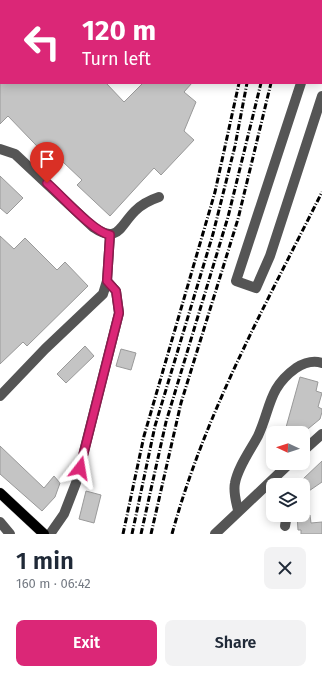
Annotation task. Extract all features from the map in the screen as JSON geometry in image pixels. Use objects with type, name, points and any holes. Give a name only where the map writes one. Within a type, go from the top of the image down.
[{"type":"main road","points":[[0,493],[44,534]]},
{"type":"street","points":[[301,84],[236,281],[256,288],[270,256],[322,96]]},
{"type":"street","points":[[0,149],[15,154],[93,227],[103,234],[110,235],[117,232],[135,211],[147,201],[159,197]]},
{"type":"street","points":[[2,391],[103,294],[107,281],[110,235]]},
{"type":"street","points":[[50,534],[64,514],[76,483],[119,313],[116,291],[107,281]]},
{"type":"street","points":[[238,510],[234,488],[237,473],[259,434],[275,389],[287,375],[303,363],[317,361],[322,363]]},
{"type":"street","points":[[310,445],[321,435]]},
{"type":"street","points":[[276,478],[284,470]]},
{"type":"street","points":[[215,534],[238,510],[266,488]]},
{"type":"street","points":[[0,522],[10,534]]},
{"type":"street","points":[[285,526],[286,522]]},
{"type":"building","points":[[0,84],[107,84],[124,102],[142,84],[191,84],[184,92],[196,102],[184,131],[194,140],[161,175],[154,168],[110,216],[77,185],[82,180],[63,162],[57,167],[8,116],[0,124]]},
{"type":"building","points":[[0,176],[23,198],[7,214],[0,208]]},
{"type":"building","points":[[0,236],[14,249],[25,238],[57,270],[65,262],[88,286],[27,346],[23,342],[0,364]]},
{"type":"building","points":[[85,346],[94,356],[66,383],[57,374]]},
{"type":"building","points":[[121,349],[136,353],[131,370],[116,366]]},
{"type":"building","points":[[300,377],[318,382],[316,391],[322,393],[318,407],[322,409],[320,419],[310,427],[310,426],[286,426]]},
{"type":"building","points":[[0,446],[44,488],[54,476],[60,483],[55,497],[42,511],[0,474]]},
{"type":"building","points":[[322,461],[322,482],[310,490],[310,478],[304,478]]},
{"type":"building","points":[[86,491],[101,495],[94,523],[79,519]]},
{"type":"building","points":[[310,515],[311,523],[322,522],[322,534],[301,534],[301,530],[298,530],[297,522],[310,522]]},
{"type":"railway","points":[[123,534],[144,436],[215,192],[239,84]]},
{"type":"railway","points":[[132,534],[155,426],[213,234],[235,146],[247,84]]},
{"type":"railway","points":[[141,534],[166,422],[228,217],[261,84]]},
{"type":"railway","points":[[151,534],[181,403],[238,219],[271,84]]},
{"type":"railway","points":[[172,534],[201,445],[219,402],[238,360],[322,192]]},
{"type":"route","points":[[47,183],[93,227],[103,234],[110,235],[107,281],[116,291],[119,313],[80,468]]}]
